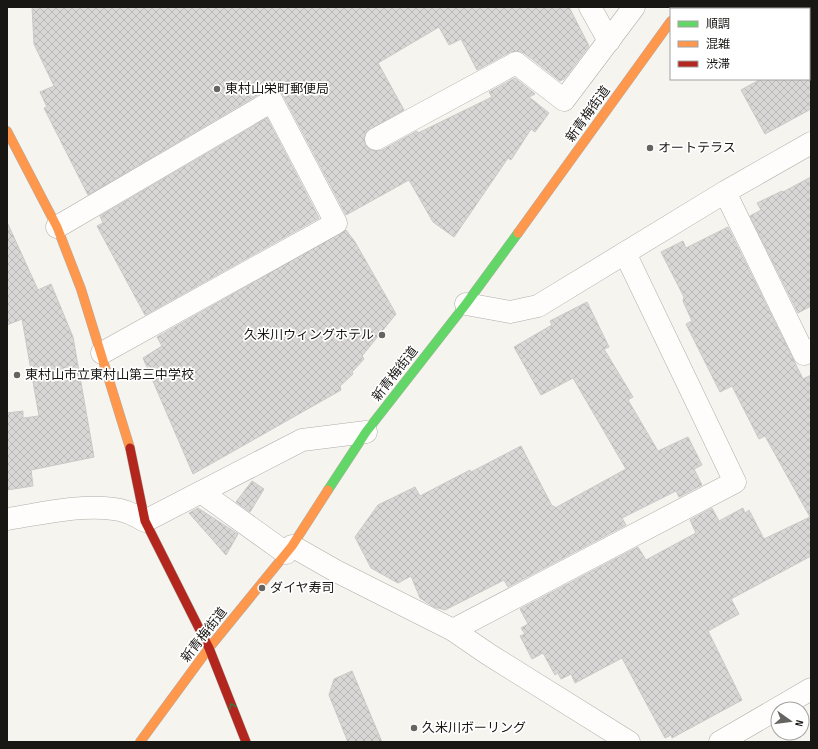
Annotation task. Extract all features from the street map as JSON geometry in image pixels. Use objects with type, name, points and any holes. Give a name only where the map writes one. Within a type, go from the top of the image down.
[{"type":"main road","name":"新青梅街道","points":[[140,742],[209,648],[289,549],[366,432],[466,304],[670,22]]},
{"type":"main road","points":[[7,131],[57,227],[81,289],[102,353],[134,462],[145,521],[209,648],[246,742]]},
{"type":"street","points":[[590,7],[609,41]]},
{"type":"street","points":[[376,138],[516,63],[564,100],[634,7]]},
{"type":"street","points":[[57,227],[272,101],[336,223],[102,353]]},
{"type":"street","points":[[466,304],[510,312],[538,306],[725,192],[811,143]]},
{"type":"street","points":[[725,192],[804,354],[811,350]]},
{"type":"street","points":[[453,630],[735,482],[625,253]]},
{"type":"street","points":[[7,519],[80,508],[107,508],[130,513],[145,521],[302,440],[366,432]]},
{"type":"street","points":[[201,492],[289,549],[453,630],[629,742]]},
{"type":"street","points":[[720,742],[811,689]]},
{"type":"building","points":[[32,7],[569,7],[589,46],[564,79],[560,81],[524,53],[517,51],[510,52],[477,70],[461,39],[449,45],[439,27],[378,63],[404,110],[366,132],[364,138],[365,145],[369,149],[375,151],[382,150],[417,131],[418,133],[492,97],[489,92],[515,78],[535,94],[529,97],[549,113],[535,132],[531,129],[511,160],[508,158],[454,237],[433,222],[409,180],[346,215],[283,95],[279,91],[273,89],[266,90],[88,195],[44,108],[47,107],[40,92],[54,86],[34,44]]},
{"type":"building","points":[[811,79],[811,109],[765,134],[741,90],[759,80]]},
{"type":"building","points":[[267,118],[319,218],[145,315],[97,226],[103,223],[100,216]]},
{"type":"building","points":[[811,177],[811,306],[798,313],[750,216],[761,210],[757,203],[782,191],[783,192]]},
{"type":"building","points":[[7,222],[38,290],[51,284],[73,337],[94,457],[31,470],[33,486],[7,490],[7,413],[23,411],[23,418],[39,416],[22,319],[7,325]]},
{"type":"building","points":[[728,227],[803,379],[811,375],[811,556],[731,599],[739,614],[708,631],[742,700],[672,738],[671,735],[665,738],[622,658],[575,683],[571,674],[561,679],[558,673],[555,675],[543,653],[532,659],[520,636],[525,634],[521,628],[528,624],[520,609],[638,547],[646,560],[696,533],[690,520],[712,508],[719,521],[743,508],[745,513],[749,510],[764,539],[810,517],[765,436],[759,439],[732,386],[720,392],[686,324],[692,321],[683,301],[684,297],[661,252],[683,241],[686,248]]},
{"type":"building","points":[[346,230],[355,242],[396,314],[362,356],[364,359],[352,372],[353,374],[340,386],[341,390],[193,474],[143,358],[162,346],[157,337]]},
{"type":"building","points":[[587,302],[609,347],[604,349],[633,397],[628,400],[658,451],[688,437],[702,465],[694,469],[702,485],[679,497],[676,491],[622,518],[626,525],[508,587],[504,580],[445,610],[434,607],[420,598],[411,576],[398,583],[371,568],[355,537],[378,505],[415,487],[420,496],[521,446],[552,506],[555,508],[626,469],[573,378],[541,395],[514,347],[552,325],[550,321]]},
{"type":"building","points":[[252,481],[264,489],[250,512],[236,502]]},
{"type":"building","points":[[198,508],[238,534],[226,555],[189,513]]},
{"type":"building","points":[[352,671],[382,742],[348,742],[329,695],[334,679]]},
{"type":"traffic: fast","points":[[328,490],[366,432],[466,304],[518,233]]},
{"type":"traffic: slow","points":[[518,233],[670,22]]},
{"type":"traffic: slow","points":[[7,131],[57,227],[81,289],[130,448]]},
{"type":"traffic: slow","points":[[140,742],[209,648],[292,546],[328,490]]},
{"type":"traffic: jam","points":[[130,448],[145,521],[209,648],[246,742]]},
{"type":"place","name":"東村山栄町郵便局","points":[[217,89]]},
{"type":"place","name":"オートテラス","points":[[650,148]]},
{"type":"place","name":"久米川ウィングホテル","points":[[382,335]]},
{"type":"place","name":"東村山市立東村山第三中学校","points":[[17,375]]},
{"type":"place","name":"ダイヤ寿司","points":[[262,588]]},
{"type":"place","name":"久米川ボーリング","points":[[414,728]]}]
